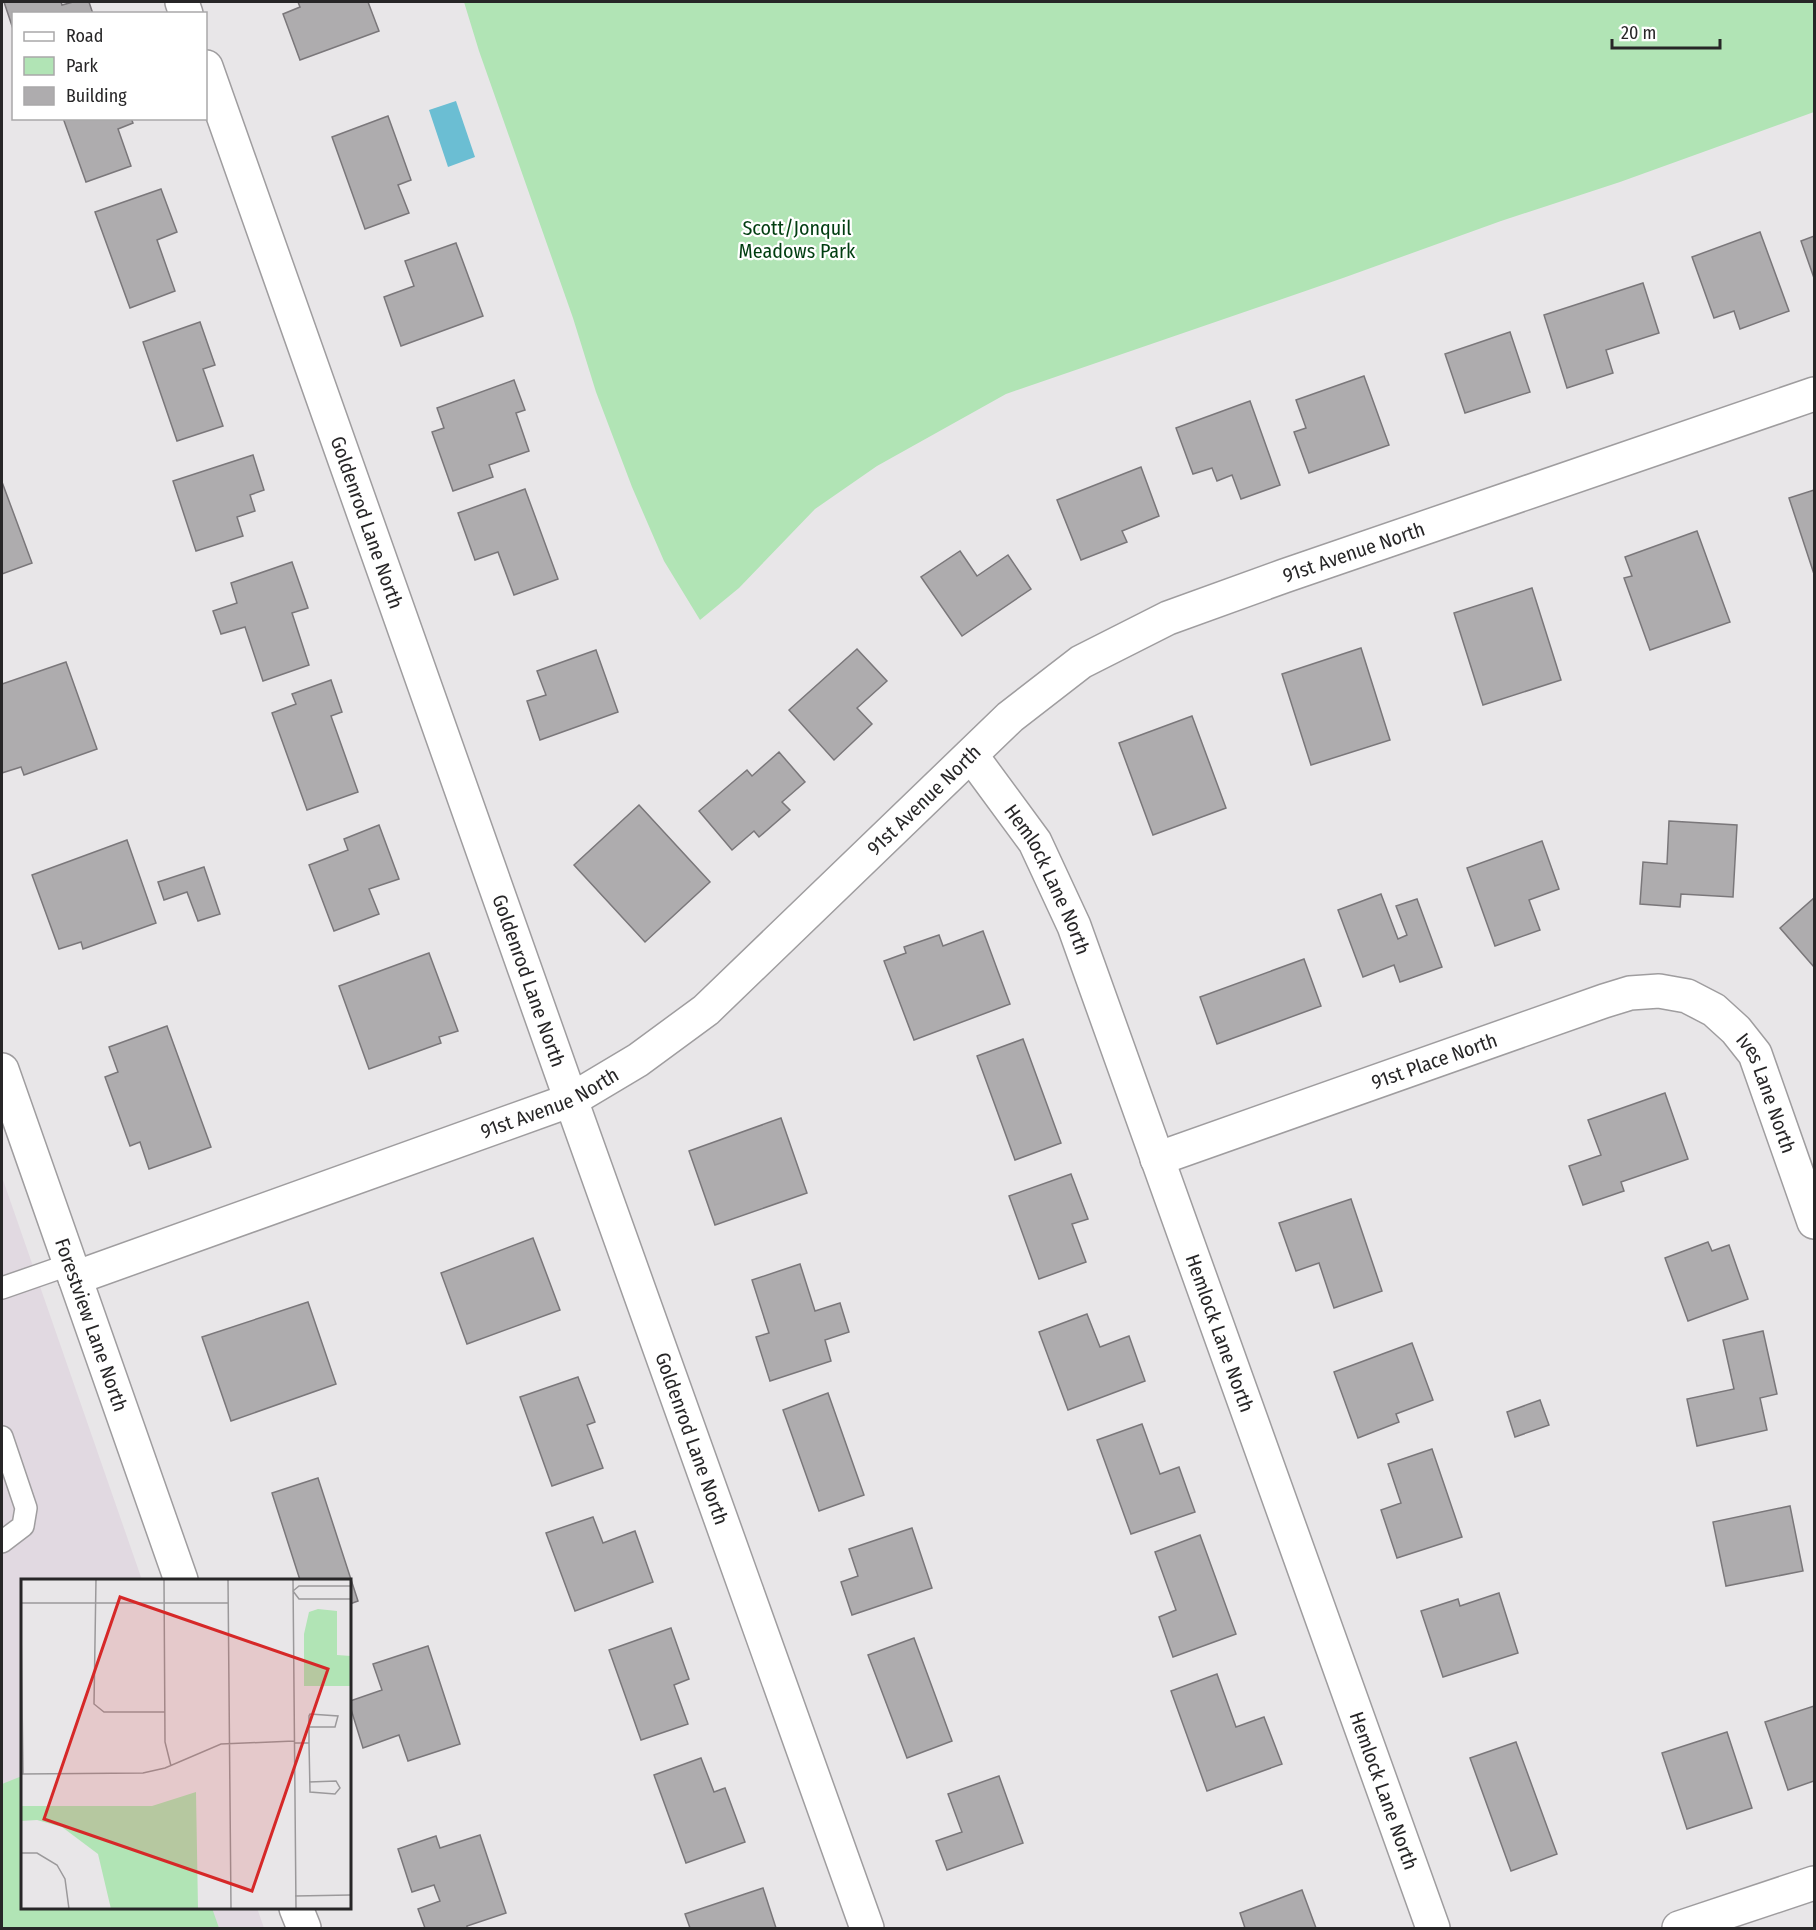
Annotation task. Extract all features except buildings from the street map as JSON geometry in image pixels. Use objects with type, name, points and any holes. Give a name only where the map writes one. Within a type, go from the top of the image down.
[{"type":"street","name":"Goldenrod Lane North","points":[[207,70],[867,1929]]},
{"type":"street","name":"91st Avenue North","points":[[73,1271],[571,1100],[638,1060],[706,1010],[1010,717],[1081,662],[1167,618],[1815,394]]},
{"type":"street","name":"Hemlock Lane North","points":[[971,755],[1035,842],[1074,926],[1433,1929]]},
{"type":"street","name":"91st Place North","points":[[1157,1159],[1630,993],[1659,991],[1687,996],[1714,1010]]},
{"type":"street","name":"Ives Lane North","points":[[1714,1010],[1736,1030],[1755,1054],[1815,1222]]},
{"type":"street","name":"Forestview Lane North","points":[[2,1070],[180,1579]]},
{"type":"street","points":[[1679,1929],[1815,1882]]},
{"type":"street","points":[[296,1909],[304,1929]]},
{"type":"lane","points":[[2,1288],[73,1271]]},
{"type":"lane","points":[[2,1437],[26,1509],[23,1526],[2,1542]]},
{"type":"shaded area","points":[[2,1177],[142,1579],[21,1579],[21,1909],[257,1909],[264,1928],[2,1928]]},
{"type":"green space","name":"Scott/Jonquil Meadows Park","points":[[464,2],[1814,2],[1814,112],[1620,182],[1501,221],[1006,394],[877,466],[815,509],[739,588],[700,620],[664,561],[632,487],[596,392],[573,318]]},
{"type":"green space","points":[[21,1776],[21,1909],[212,1909],[219,1928],[2,1928],[2,1784]]},
{"type":"water","points":[[456,101],[475,157],[448,167],[429,110]]}]
